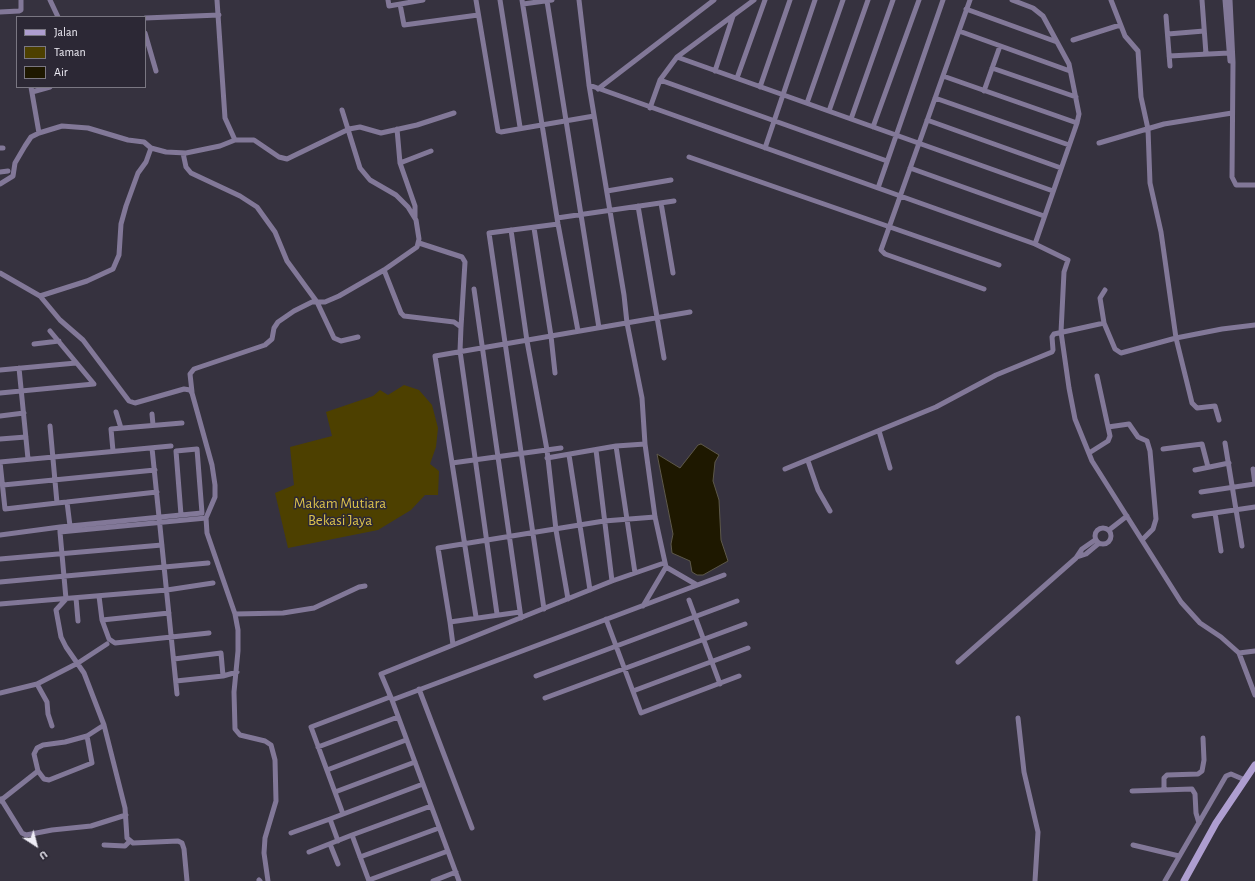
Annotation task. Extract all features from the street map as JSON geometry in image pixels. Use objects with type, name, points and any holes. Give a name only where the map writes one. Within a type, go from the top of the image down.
[{"type":"street","points":[[0,12],[21,10],[21,0]]},
{"type":"street","points":[[50,0],[58,16]]},
{"type":"street","points":[[217,0],[225,118],[235,140]]},
{"type":"street","points":[[388,0],[389,6],[423,0]]},
{"type":"street","points":[[476,0],[496,128],[501,132],[520,127],[594,116]]},
{"type":"street","points":[[500,0],[520,127]]},
{"type":"street","points":[[578,331],[558,224],[523,2],[549,0],[566,120],[599,328]]},
{"type":"street","points":[[579,0],[589,85],[627,323],[642,398],[645,444],[655,517],[665,565],[643,606]]},
{"type":"street","points":[[598,89],[714,0]]},
{"type":"street","points":[[650,108],[660,80],[677,57],[754,0]]},
{"type":"street","points":[[737,78],[765,0]]},
{"type":"street","points":[[760,87],[790,0]]},
{"type":"street","points":[[765,148],[815,0]]},
{"type":"street","points":[[807,103],[843,0]]},
{"type":"street","points":[[829,111],[868,0]]},
{"type":"street","points":[[851,119],[893,0]]},
{"type":"street","points":[[873,127],[919,0]]},
{"type":"street","points":[[878,188],[943,0]]},
{"type":"street","points":[[970,0],[882,247],[882,252],[984,289]]},
{"type":"street","points":[[1012,0],[1039,11],[1057,42],[1070,71],[1079,114],[1035,244]]},
{"type":"street","points":[[1111,0],[1125,36],[1138,51],[1141,97],[1148,129],[1150,183],[1162,238],[1176,338],[1193,406],[1197,408],[1215,406],[1219,420]]},
{"type":"street","points":[[1202,0],[1206,54]]},
{"type":"street","points":[[1225,0],[1229,53],[1230,60],[1233,62]]},
{"type":"street","points":[[1230,0],[1233,62],[1232,177],[1236,185],[1255,185]]},
{"type":"street","points":[[400,4],[404,25],[478,14]]},
{"type":"street","points":[[966,10],[1057,42]]},
{"type":"street","points":[[146,18],[219,15]]},
{"type":"street","points":[[715,71],[733,15]]},
{"type":"street","points":[[1166,16],[1170,66]]},
{"type":"street","points":[[1073,40],[1120,25]]},
{"type":"street","points":[[959,31],[1070,71]]},
{"type":"street","points":[[1168,34],[1204,31]]},
{"type":"street","points":[[146,36],[156,71]]},
{"type":"street","points":[[984,91],[1000,46]]},
{"type":"street","points":[[1169,56],[1229,53]]},
{"type":"street","points":[[677,57],[1053,191]]},
{"type":"street","points":[[992,68],[1076,97]]},
{"type":"street","points":[[943,76],[1077,123]]},
{"type":"street","points":[[660,80],[887,161]]},
{"type":"street","points":[[589,85],[1035,244],[1068,260],[1064,272],[1061,332],[1075,419],[1088,453],[1102,480],[1127,516],[1181,602],[1200,624],[1220,637],[1239,653],[1255,695]]},
{"type":"street","points":[[40,133],[32,90],[44,88]]},
{"type":"street","points":[[935,98],[1069,145]]},
{"type":"street","points":[[342,110],[349,129],[358,163],[363,172],[377,185],[396,195],[408,207],[416,220]]},
{"type":"street","points":[[0,184],[12,176],[15,163],[31,138],[40,133],[62,126],[88,128],[128,140],[144,142],[151,148],[166,152],[183,153],[220,146],[235,140],[254,140],[279,157],[287,159],[349,129],[360,127],[377,133],[417,125],[454,113]]},
{"type":"street","points":[[1099,143],[1148,129],[1204,116],[1232,113]]},
{"type":"street","points":[[927,120],[1061,168]]},
{"type":"street","points":[[268,881],[265,860],[265,838],[276,801],[275,760],[272,748],[268,743],[240,735],[236,732],[234,692],[239,639],[235,614],[209,539],[206,518],[215,497],[215,485],[212,465],[192,393],[190,374],[194,369],[265,345],[272,339],[274,328],[278,322],[307,304],[325,302],[339,296],[384,270],[414,250],[419,243],[415,206],[400,163],[397,129]]},
{"type":"street","points":[[40,296],[91,280],[113,269],[119,255],[121,224],[126,206],[138,173],[146,162],[151,148]]},
{"type":"street","points":[[400,163],[431,151]]},
{"type":"street","points":[[183,153],[186,167],[192,173],[240,196],[257,207],[275,232],[288,261],[317,302],[328,329],[337,340],[341,341],[358,337]]},
{"type":"street","points":[[689,157],[999,265]]},
{"type":"street","points":[[910,168],[1044,216]]},
{"type":"street","points":[[0,172],[8,171]]},
{"type":"street","points":[[607,191],[671,180]]},
{"type":"street","points":[[557,218],[674,200]]},
{"type":"street","points":[[661,203],[674,273]]},
{"type":"street","points":[[638,206],[664,358]]},
{"type":"street","points":[[544,609],[490,233],[558,224]]},
{"type":"street","points":[[534,228],[551,336],[555,373]]},
{"type":"street","points":[[511,230],[527,341],[546,450],[556,530],[568,599]]},
{"type":"street","points":[[419,243],[462,257],[465,262],[460,351],[488,540],[497,614]]},
{"type":"street","points":[[384,270],[401,313],[404,316],[454,322],[461,327]]},
{"type":"street","points":[[0,273],[40,296],[60,320],[83,340],[129,401],[135,403],[184,389],[190,390],[192,393]]},
{"type":"street","points":[[474,289],[521,618]]},
{"type":"street","points":[[1104,290],[1100,298],[1104,323],[1115,349],[1121,353],[1176,338],[1222,329],[1255,325]]},
{"type":"street","points":[[476,617],[435,356],[690,312]]},
{"type":"street","points":[[784,469],[808,461],[936,407],[996,375],[1052,352],[1052,337],[1061,332],[1104,323]]},
{"type":"street","points":[[0,393],[94,384],[50,331]]},
{"type":"street","points":[[34,344],[58,341]]},
{"type":"street","points":[[0,370],[76,363]]},
{"type":"street","points":[[19,368],[28,459]]},
{"type":"street","points":[[1088,453],[1109,439],[1108,427],[1097,376]]},
{"type":"street","points":[[116,412],[121,428]]},
{"type":"street","points":[[0,416],[24,413]]},
{"type":"street","points":[[152,414],[153,425]]},
{"type":"street","points":[[113,452],[111,429],[182,423]]},
{"type":"street","points":[[1108,427],[1129,424],[1138,437],[1147,441],[1150,451],[1156,520],[1153,529],[1142,540]]},
{"type":"street","points":[[50,426],[57,503]]},
{"type":"street","points":[[879,431],[890,468]]},
{"type":"street","points":[[0,439],[26,437]]},
{"type":"street","points":[[1226,443],[1242,546]]},
{"type":"street","points":[[547,458],[616,446],[645,444]]},
{"type":"street","points":[[1163,449],[1202,444],[1208,467]]},
{"type":"street","points":[[158,492],[2,509],[3,485],[0,462],[171,446]]},
{"type":"street","points":[[616,446],[635,573]]},
{"type":"street","points":[[152,448],[158,492],[177,694]]},
{"type":"street","points":[[452,463],[561,448]]},
{"type":"street","points":[[0,534],[60,530],[160,520],[181,515],[202,513],[198,449],[176,451],[181,515]]},
{"type":"street","points":[[596,450],[612,581]]},
{"type":"street","points":[[568,455],[581,526],[590,590]]},
{"type":"street","points":[[808,461],[818,490],[830,511]]},
{"type":"street","points":[[1195,470],[1229,463]]},
{"type":"street","points":[[1201,492],[1255,484],[1253,469]]},
{"type":"street","points":[[3,485],[155,470]]},
{"type":"street","points":[[67,502],[70,526]]},
{"type":"street","points":[[1194,516],[1255,506]]},
{"type":"street","points":[[1215,513],[1221,551]]},
{"type":"street","points":[[1109,530],[1127,516]]},
{"type":"street","points":[[453,645],[438,548],[581,526],[604,521],[655,517]]},
{"type":"street","points":[[60,530],[70,526],[206,518]]},
{"type":"street","points":[[1096,542],[1096,531],[1105,528],[1109,530]]},
{"type":"street","points":[[60,530],[66,599],[56,610],[56,620],[66,647],[84,673],[104,725],[126,815],[127,838],[130,841]]},
{"type":"street","points":[[958,662],[1076,558],[1082,549],[1096,542],[1103,545],[1107,544],[1111,540],[1109,530]]},
{"type":"street","points":[[0,559],[162,545]]},
{"type":"street","points":[[0,582],[208,563]]},
{"type":"street","points":[[459,881],[381,674],[635,573],[665,565],[697,585]]},
{"type":"street","points":[[343,814],[311,727],[420,689],[724,575]]},
{"type":"street","points":[[0,604],[167,590],[213,583]]},
{"type":"street","points":[[235,614],[283,613],[314,608],[359,586],[365,586]]},
{"type":"street","points":[[99,596],[102,620],[109,639],[115,643],[209,633]]},
{"type":"street","points":[[76,598],[78,621]]},
{"type":"street","points":[[689,600],[720,684]]},
{"type":"street","points":[[536,676],[737,601]]},
{"type":"street","points":[[450,622],[497,614],[520,612]]},
{"type":"street","points":[[102,620],[170,613]]},
{"type":"street","points":[[606,619],[641,713],[739,676]]},
{"type":"street","points":[[545,698],[744,624]]},
{"type":"street","points":[[0,693],[37,684],[78,663],[107,644]]},
{"type":"street","points":[[633,691],[748,648]]},
{"type":"street","points":[[1239,653],[1255,651]]},
{"type":"street","points":[[174,659],[221,653],[223,676]]},
{"type":"street","points":[[176,682],[223,676],[237,672]]},
{"type":"street","points":[[37,684],[47,702],[48,714],[52,726]]},
{"type":"street","points":[[420,689],[472,828]]},
{"type":"street","points":[[318,747],[398,717]]},
{"type":"street","points":[[1018,718],[1024,772],[1038,832],[1035,881]]},
{"type":"street","points":[[87,736],[92,763],[50,780],[44,779],[38,771],[34,754],[38,748],[43,745],[65,742],[87,736],[104,725]]},
{"type":"street","points":[[1164,789],[1164,778],[1167,775],[1198,774],[1202,771],[1204,760],[1203,738]]},
{"type":"street","points":[[327,770],[406,740]]},
{"type":"street","points":[[335,792],[415,762]]},
{"type":"street","points":[[1184,881],[1216,823],[1255,765]]},
{"type":"street","points":[[38,771],[1,800],[22,833],[26,835],[52,830],[91,826],[126,815]]},
{"type":"street","points":[[1165,881],[1226,776],[1231,774],[1245,780]]},
{"type":"street","points":[[291,834],[423,784]]},
{"type":"street","points":[[1132,790],[1190,788],[1193,790],[1199,822]]},
{"type":"street","points":[[309,852],[431,806]]},
{"type":"street","points":[[330,819],[338,841]]},
{"type":"street","points":[[360,857],[439,828]]},
{"type":"street","points":[[352,835],[369,881],[448,851]]},
{"type":"street","points":[[104,845],[125,846],[130,841],[178,841],[182,843],[184,849],[187,881]]},
{"type":"street","points":[[330,844],[338,864]]},
{"type":"street","points":[[1133,845],[1179,856]]},
{"type":"street","points":[[433,881],[456,872]]},
{"type":"green space","name":"Makam Mutiara Bekasi Jaya","points":[[404,385],[419,390],[432,405],[438,428],[436,447],[430,464],[439,471],[438,495],[425,495],[411,510],[378,530],[288,548],[275,493],[294,485],[290,447],[332,436],[326,412],[373,396],[380,390],[388,395]]},
{"type":"water","points":[[701,444],[719,455],[715,462],[713,481],[719,500],[721,540],[728,561],[703,575],[697,575],[692,572],[690,561],[672,553],[671,544],[673,534],[657,454],[680,468],[698,445]]}]
